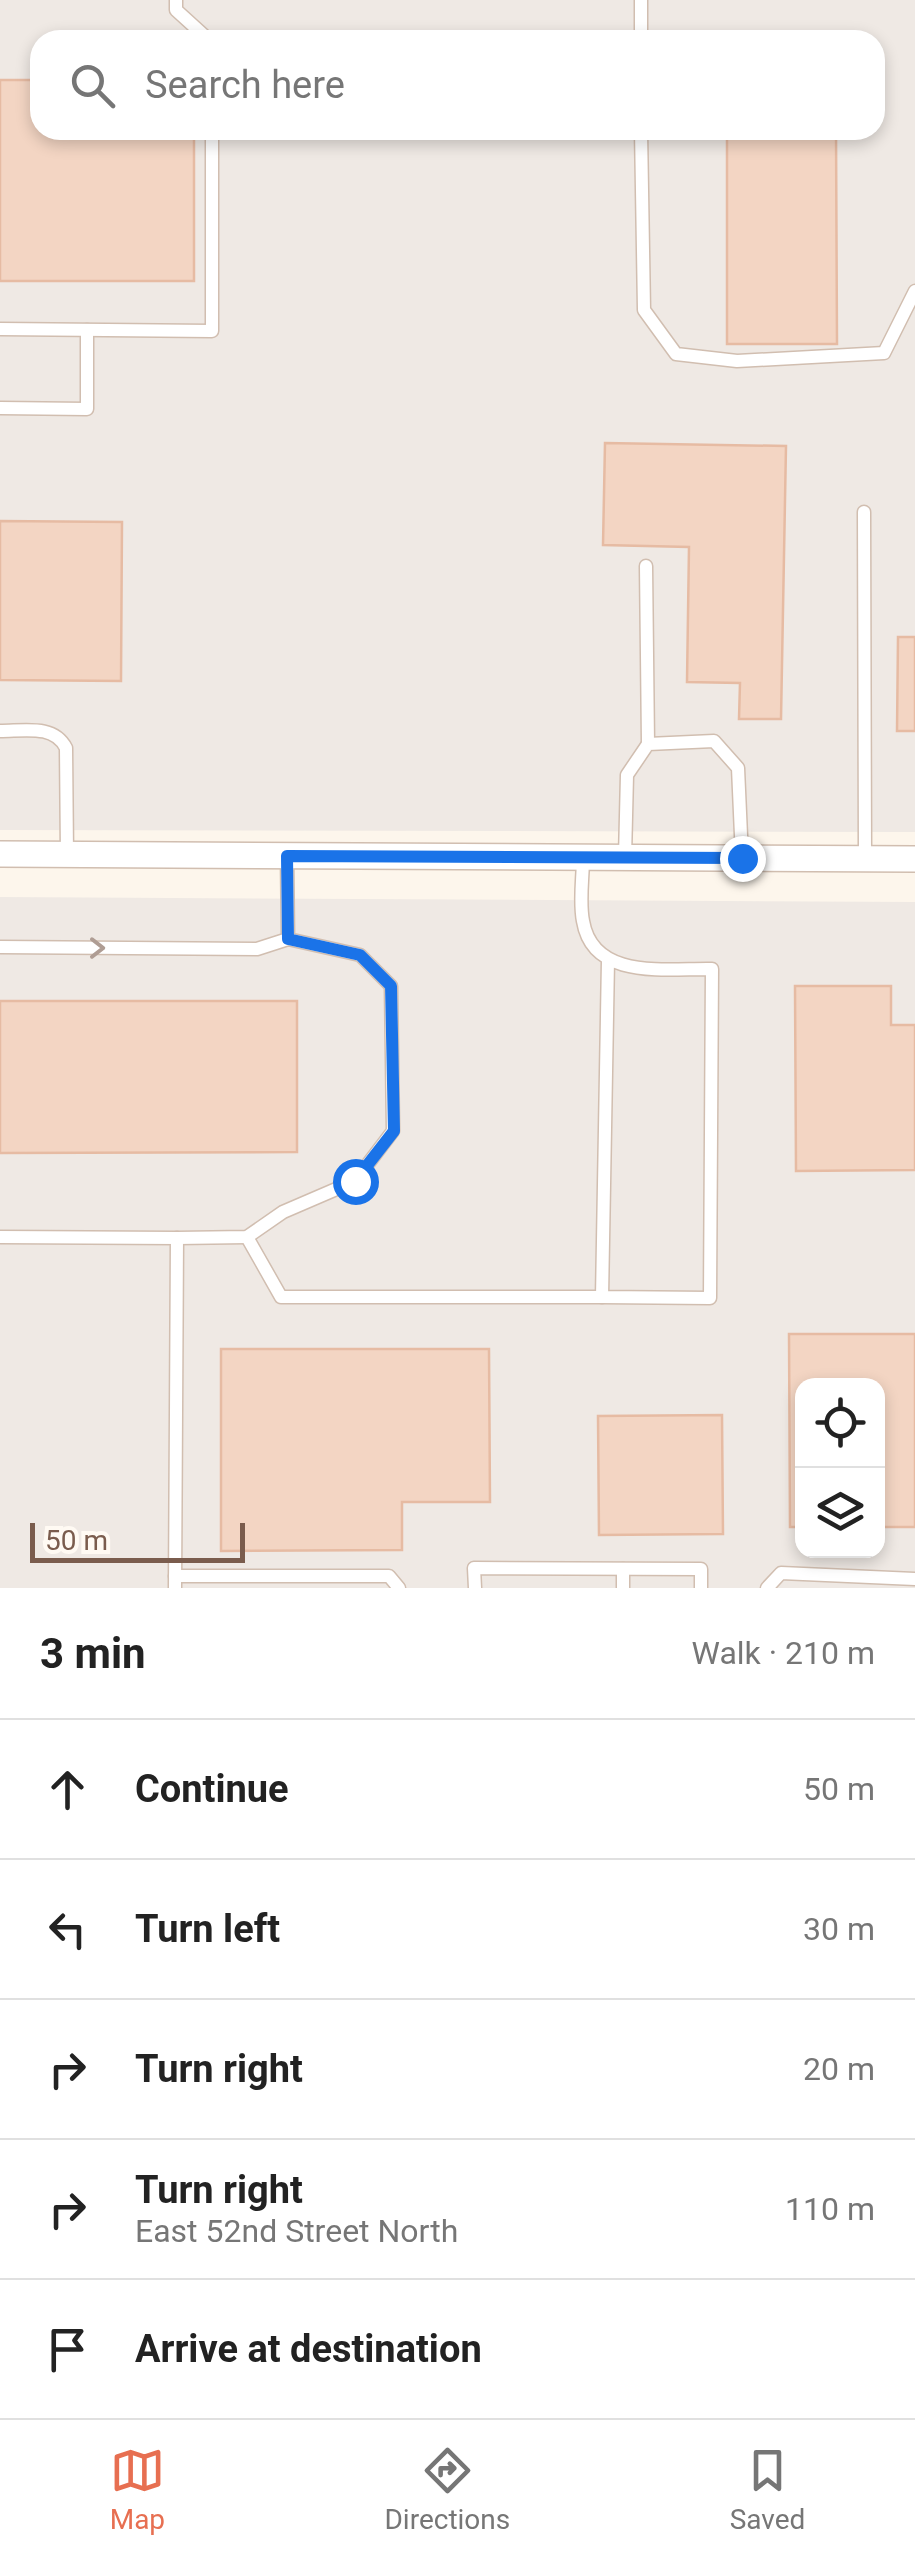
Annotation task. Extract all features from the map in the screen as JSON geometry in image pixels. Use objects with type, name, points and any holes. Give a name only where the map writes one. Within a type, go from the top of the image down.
[{"type":"street","points":[[0,854],[915,859]]},
{"type":"lane","points":[[176,0],[176,10],[198,30]]},
{"type":"lane","points":[[640,0],[640,30]]},
{"type":"lane","points":[[0,329],[212,331],[212,140]]},
{"type":"lane","points":[[642,140],[644,310],[676,354],[736,361],[884,353],[915,291]]},
{"type":"lane","points":[[0,408],[87,409],[86,330]]},
{"type":"lane","points":[[864,512],[865,858]]},
{"type":"lane","points":[[624,857],[627,775],[648,744],[646,566]]},
{"type":"lane","points":[[0,732],[50,731],[61,737],[66,748],[67,854]]},
{"type":"lane","points":[[648,744],[714,741],[738,768],[742,858]]},
{"type":"lane","points":[[287,856],[288,939]]},
{"type":"lane","points":[[247,1237],[282,1297],[710,1298],[712,968],[628,968],[608,960],[590,944],[583,921],[583,857]]},
{"type":"lane","points":[[0,947],[257,948],[288,939],[360,955],[391,986],[394,1131],[355,1181],[283,1212],[247,1237],[0,1237]]},
{"type":"lane","points":[[602,1296],[608,960]]},
{"type":"lane","points":[[177,1238],[175,1582],[389,1576],[399,1588]]},
{"type":"lane","points":[[475,1588],[474,1568],[701,1569],[701,1588]]},
{"type":"lane","points":[[623,1568],[623,1588]]},
{"type":"lane","points":[[767,1588],[782,1573],[915,1578]]},
{"type":"shaded area","points":[[0,0],[915,0],[915,832],[0,830]]},
{"type":"shaded area","points":[[0,897],[915,902],[915,1588],[0,1588]]},
{"type":"building","points":[[0,80],[30,80],[30,140],[194,140],[194,281],[0,281]]},
{"type":"building","points":[[727,140],[836,140],[837,344],[727,344]]},
{"type":"building","points":[[605,443],[786,446],[781,719],[739,719],[740,683],[687,682],[689,547],[603,545]]},
{"type":"building","points":[[0,521],[122,522],[121,681],[0,680]]},
{"type":"building","points":[[898,637],[915,637],[915,731],[897,731]]},
{"type":"building","points":[[795,986],[891,986],[891,1025],[915,1025],[915,1170],[796,1171]]},
{"type":"building","points":[[0,1001],[297,1001],[297,1152],[0,1153]]},
{"type":"building","points":[[789,1334],[915,1334],[915,1527],[885,1527],[885,1378],[795,1378],[795,1527],[790,1527]]},
{"type":"building","points":[[221,1349],[489,1349],[490,1502],[402,1502],[402,1550],[221,1551]]},
{"type":"building","points":[[722,1415],[723,1534],[599,1535],[598,1416]]},
{"type":"route","points":[[355,1181],[394,1131],[391,986],[360,955],[288,939],[287,856],[742,858]]}]
